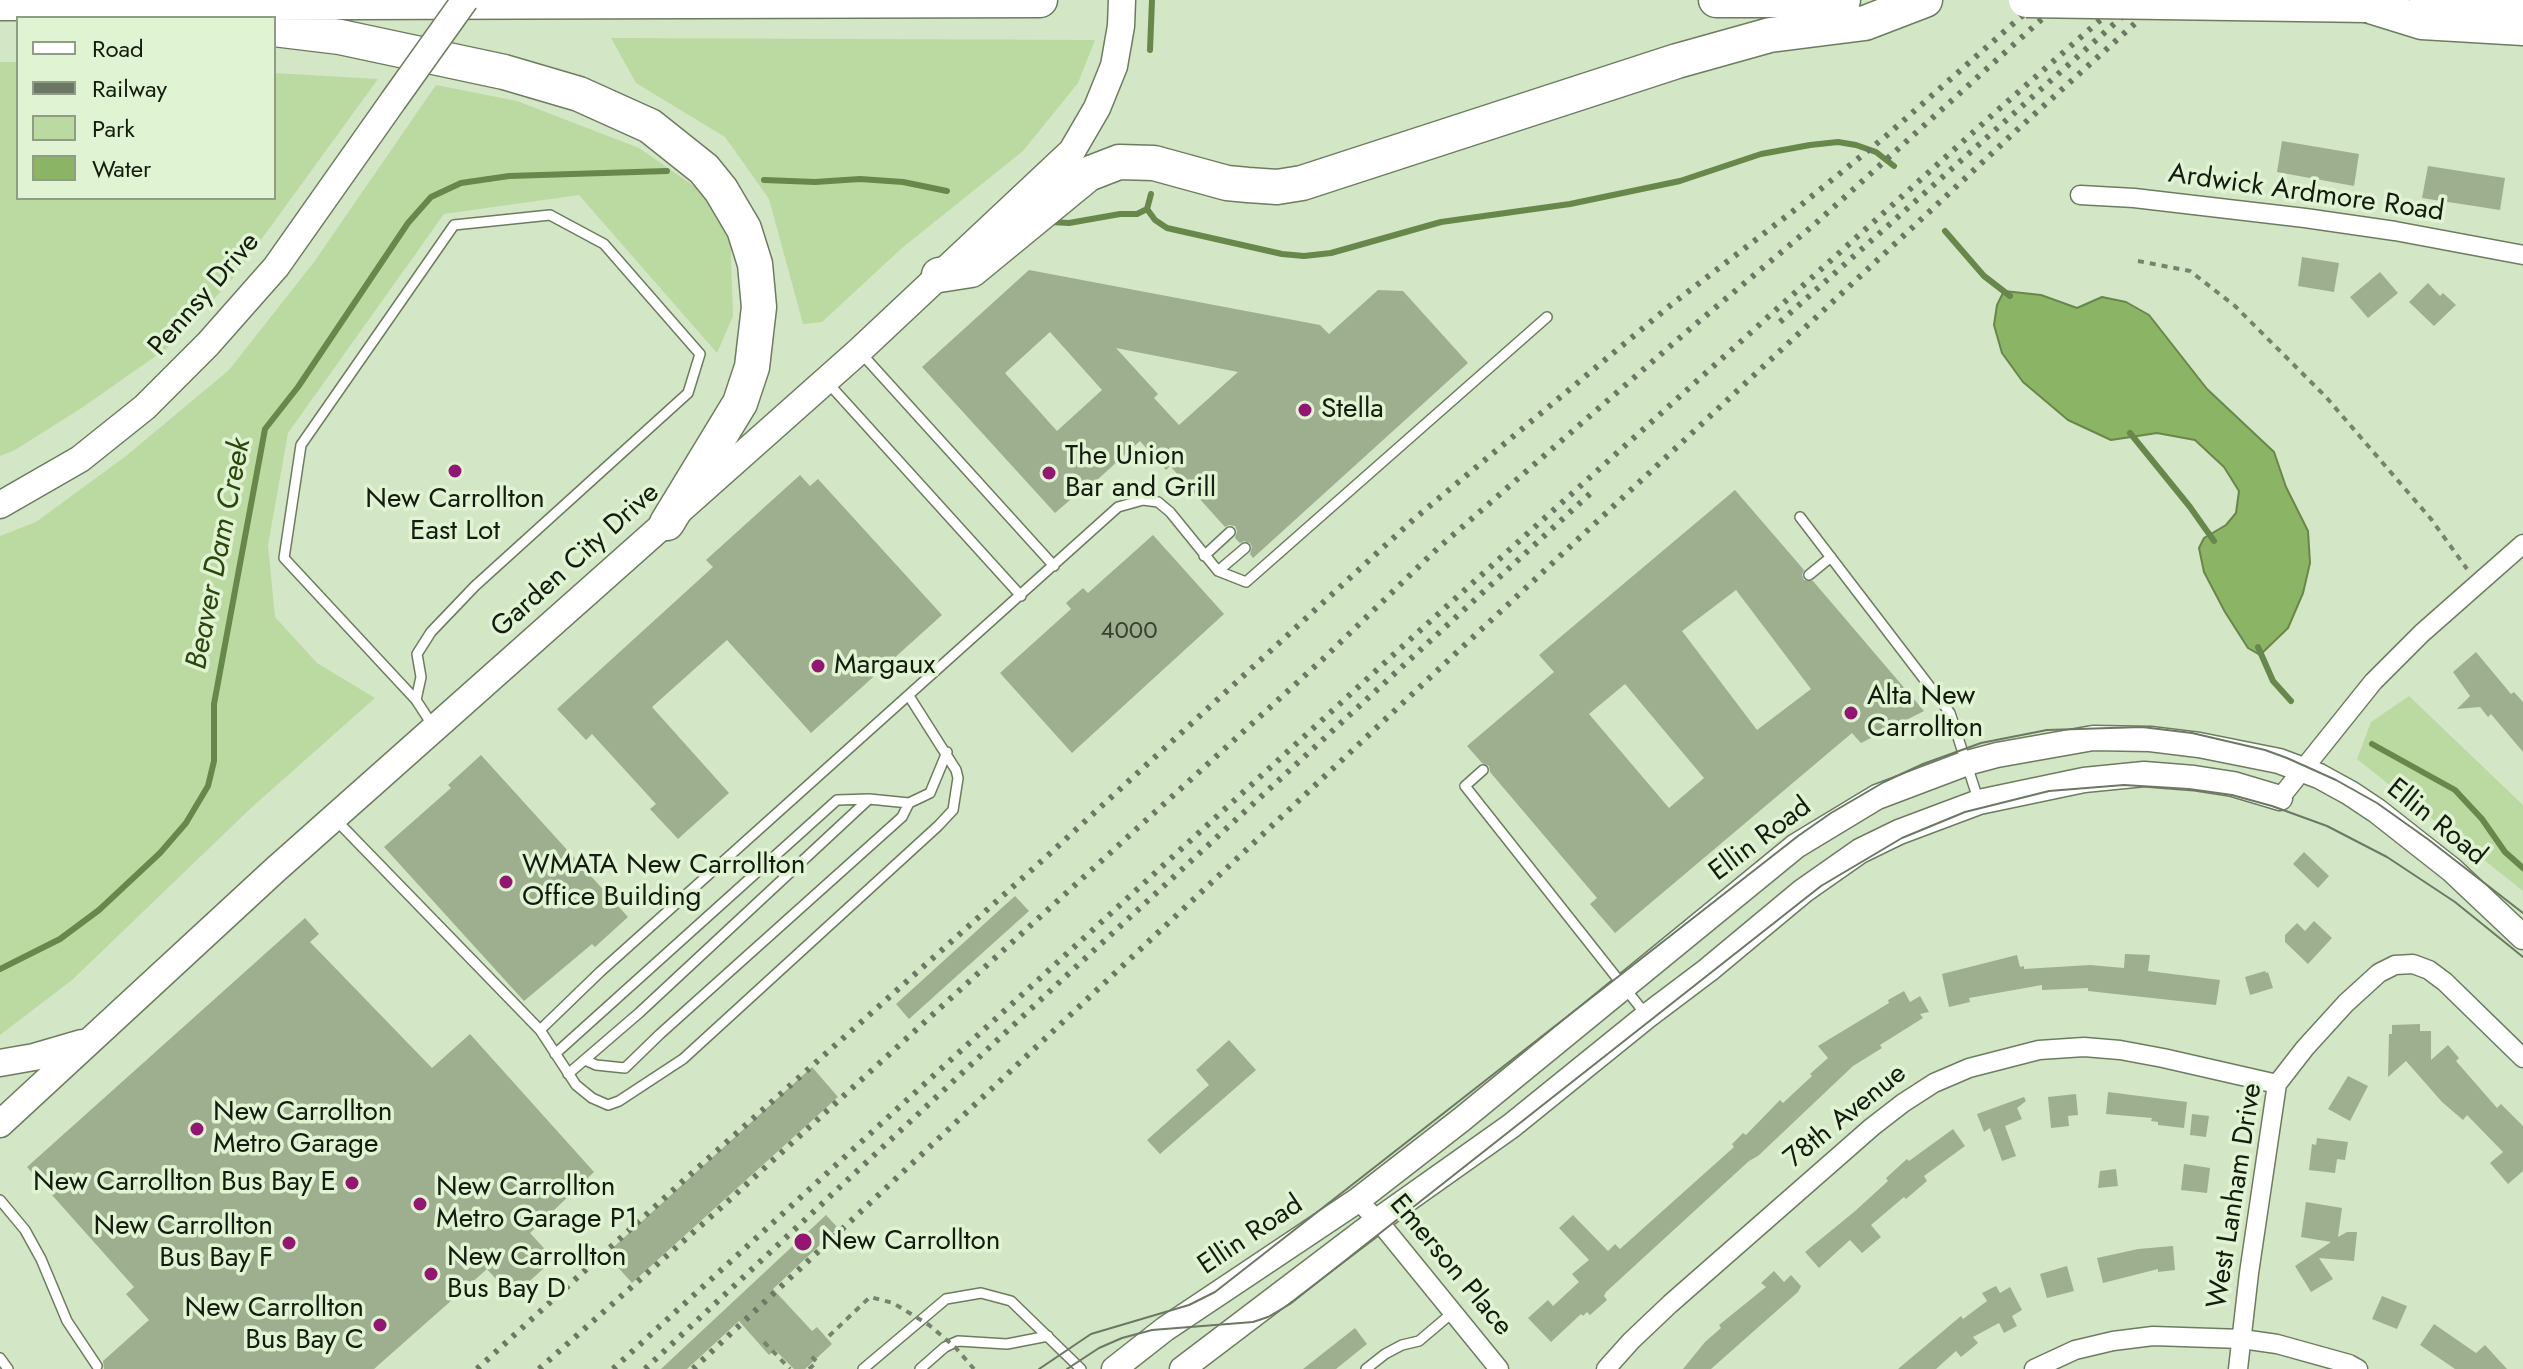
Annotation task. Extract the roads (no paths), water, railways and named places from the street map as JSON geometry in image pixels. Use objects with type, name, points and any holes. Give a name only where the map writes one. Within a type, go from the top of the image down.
[{"type":"highway","points":[[0,4],[1040,0]]},
{"type":"highway","points":[[1716,0],[1843,0]]},
{"type":"highway","points":[[939,275],[971,270],[1088,174],[1119,162],[1154,163],[1227,183],[1277,187],[1302,183],[1677,61],[1770,35],[1865,23],[1925,0]]},
{"type":"highway","points":[[2026,0],[2367,5],[2429,1],[2523,2]]},
{"type":"highway","points":[[0,4],[140,16]]},
{"type":"highway","points":[[2367,5],[2422,22],[2523,28]]},
{"type":"highway","points":[[276,29],[355,40],[504,72],[579,94],[650,126],[704,169],[721,190],[744,229],[755,264],[759,307],[752,367],[740,403],[667,523]]},
{"type":"main road","name":"Pennsy Drive","points":[[0,505],[80,459],[145,407],[208,344],[276,267],[465,0]]},
{"type":"main road","name":"Garden City Drive","points":[[0,1124],[334,818],[826,381],[1072,151],[1097,108],[1114,66],[1122,0]]},
{"type":"main road","points":[[0,1063],[89,1041]]},
{"type":"street","name":"Ardwick Ardmore Road","points":[[2080,195],[2134,198],[2305,218],[2523,255]]},
{"type":"street","points":[[1182,1369],[1377,1221],[1511,1126],[1803,891],[1860,851],[1899,832],[1979,802],[2084,780],[2144,774],[2233,784],[2280,798],[2373,682],[2422,633],[2523,544]]},
{"type":"street","name":"Ellin Road","points":[[1114,1369],[1165,1329],[1358,1200],[1461,1120],[1796,846],[1877,797],[1967,763],[2093,738],[2150,739],[2199,745],[2279,761],[2350,793],[2418,842],[2523,937]]},
{"type":"street","name":"West Lanham Drive","points":[[2238,1369],[2277,1084],[2346,1003],[2379,973],[2395,965],[2413,964],[2429,970],[2462,997],[2523,1058]]},
{"type":"street","name":"78th Avenue","points":[[1606,1369],[1681,1294],[1872,1127],[1934,1083],[1969,1068],[2039,1050],[2084,1047],[2163,1058],[2277,1084]]},
{"type":"street","name":"Emerson Place","points":[[1358,1200],[1499,1369]]},
{"type":"street","points":[[2034,1369],[2075,1350],[2153,1336],[2242,1339],[2277,1344],[2358,1369]]},
{"type":"lane","points":[[416,700],[421,677],[417,654],[431,632],[475,586],[688,393],[700,354],[604,244],[550,215],[454,225],[301,445],[284,558],[416,700],[435,729]]},
{"type":"lane","points":[[540,1030],[1118,507],[1143,500],[1158,502],[1170,512],[1218,571],[1246,582],[1547,317]]},
{"type":"lane","points":[[859,351],[1054,566]]},
{"type":"lane","points":[[826,381],[1021,596]]},
{"type":"lane","points":[[1800,517],[1950,713],[1979,802]]},
{"type":"lane","points":[[1204,556],[1230,532]]},
{"type":"lane","points":[[1218,571],[1245,548]]},
{"type":"lane","points":[[1809,575],[1831,557]]},
{"type":"lane","points":[[334,818],[540,1030],[576,1085],[592,1098],[608,1105],[683,1059],[953,810],[958,778],[947,752],[909,696]]},
{"type":"lane","points":[[555,1054],[837,800],[909,803],[930,793],[947,752]]},
{"type":"lane","points":[[1483,770],[1465,786],[1647,1016]]},
{"type":"lane","points":[[568,1074],[639,1013],[869,799]]},
{"type":"lane","points":[[585,1060],[596,1065],[625,1068],[902,817],[909,803]]},
{"type":"lane","points":[[0,1200],[25,1230],[67,1321],[97,1366]]},
{"type":"lane","points":[[863,1369],[946,1299],[981,1293],[1011,1301],[1081,1369]]},
{"type":"lane","points":[[1366,1369],[1402,1345],[1419,1341],[1452,1313]]},
{"type":"lane","points":[[920,1369],[945,1347],[958,1341],[1007,1344],[1048,1336]]},
{"type":"lane","points":[[0,1358],[8,1369]]},
{"type":"water","points":[[2004,291],[2041,295],[2077,308],[2102,297],[2126,302],[2149,315],[2207,389],[2274,452],[2286,487],[2308,531],[2310,563],[2303,593],[2288,628],[2260,655],[2248,648],[2225,612],[2204,572],[2199,548],[2204,538],[2226,525],[2236,513],[2239,491],[2224,467],[2195,440],[2157,433],[2111,440],[2068,420],[2023,382],[2002,353],[1994,325],[1997,305]]},
{"type":"waterway","name":"Beaver Dam Creek","points":[[1150,50],[1152,0]]},
{"type":"waterway","points":[[1147,209],[1155,220],[1167,228],[1282,254],[1304,256],[1331,253],[1441,222],[1570,204],[1680,181],[1761,154],[1810,145],[1838,142],[1856,145],[1876,152],[1894,166]]},
{"type":"waterway","name":"Beaver Dam Creek","points":[[0,969],[60,939],[99,910],[160,853],[186,823],[208,786],[214,761],[214,704],[265,429],[298,387],[408,223],[431,197],[461,183],[509,176],[667,171]]},
{"type":"waterway","name":"Beaver Dam Creek","points":[[764,180],[815,182],[860,179],[903,182],[947,191]]},
{"type":"waterway","name":"Beaver Dam Creek","points":[[1051,222],[1069,223],[1137,214],[1147,209],[1151,194]]},
{"type":"waterway","points":[[1945,231],[1984,276],[2010,296]]},
{"type":"waterway","points":[[2130,433],[2214,541]]},
{"type":"waterway","points":[[2258,647],[2273,681],[2291,701]]},
{"type":"waterway","points":[[2372,744],[2455,790],[2482,819],[2505,852],[2523,868]]},
{"type":"tram line","points":[[1039,1369],[1091,1334],[1189,1305],[1215,1292],[1798,836],[1884,782],[1981,743],[2047,730],[2142,727],[2192,733],[2265,750],[2336,780],[2377,803],[2523,913]]},
{"type":"tram line","points":[[1067,1369],[1099,1348],[1122,1338],[1152,1330],[1253,1322],[1290,1304],[1821,886],[1902,838],[1965,812],[2049,791],[2124,785],[2232,795],[2327,826],[2387,857],[2455,902],[2523,957]]},
{"type":"railway","points":[[477,1369],[1045,858],[1414,519],[1672,304],[1886,136],[2040,0]]},
{"type":"railway","points":[[539,1369],[715,1213],[1323,659],[1438,548],[1816,223],[2063,0]]},
{"type":"railway","points":[[613,1369],[1427,624],[2123,0]]},
{"type":"railway","points":[[1780,322],[2141,0]]},
{"type":"railway","points":[[693,1369],[1456,653],[2018,129],[2161,0]]},
{"type":"railway","points":[[645,1369],[1593,491]]},
{"type":"place","name":"Stella","points":[[1305,410]]},
{"type":"place","name":"New Carrollton East Lot","points":[[455,471]]},
{"type":"place","name":"The Union Bar and Grill","points":[[1049,473]]},
{"type":"place","name":"Margaux","points":[[818,666]]},
{"type":"place","name":"Alta New Carrollton","points":[[1851,713]]},
{"type":"place","name":"WMATA New Carrollton Office Building","points":[[506,882]]},
{"type":"place","name":"New Carrollton Metro Garage","points":[[197,1129]]},
{"type":"place","name":"New Carrollton Bus Bay E","points":[[352,1183]]},
{"type":"place","name":"New Carrollton Metro Garage P1","points":[[420,1204]]},
{"type":"place","name":"New Carrollton","points":[[803,1242]]},
{"type":"place","name":"New Carrollton Bus Bay F","points":[[289,1243]]},
{"type":"place","name":"New Carrollton Bus Bay D","points":[[431,1274]]},
{"type":"place","name":"New Carrollton Bus Bay C","points":[[380,1325]]}]
